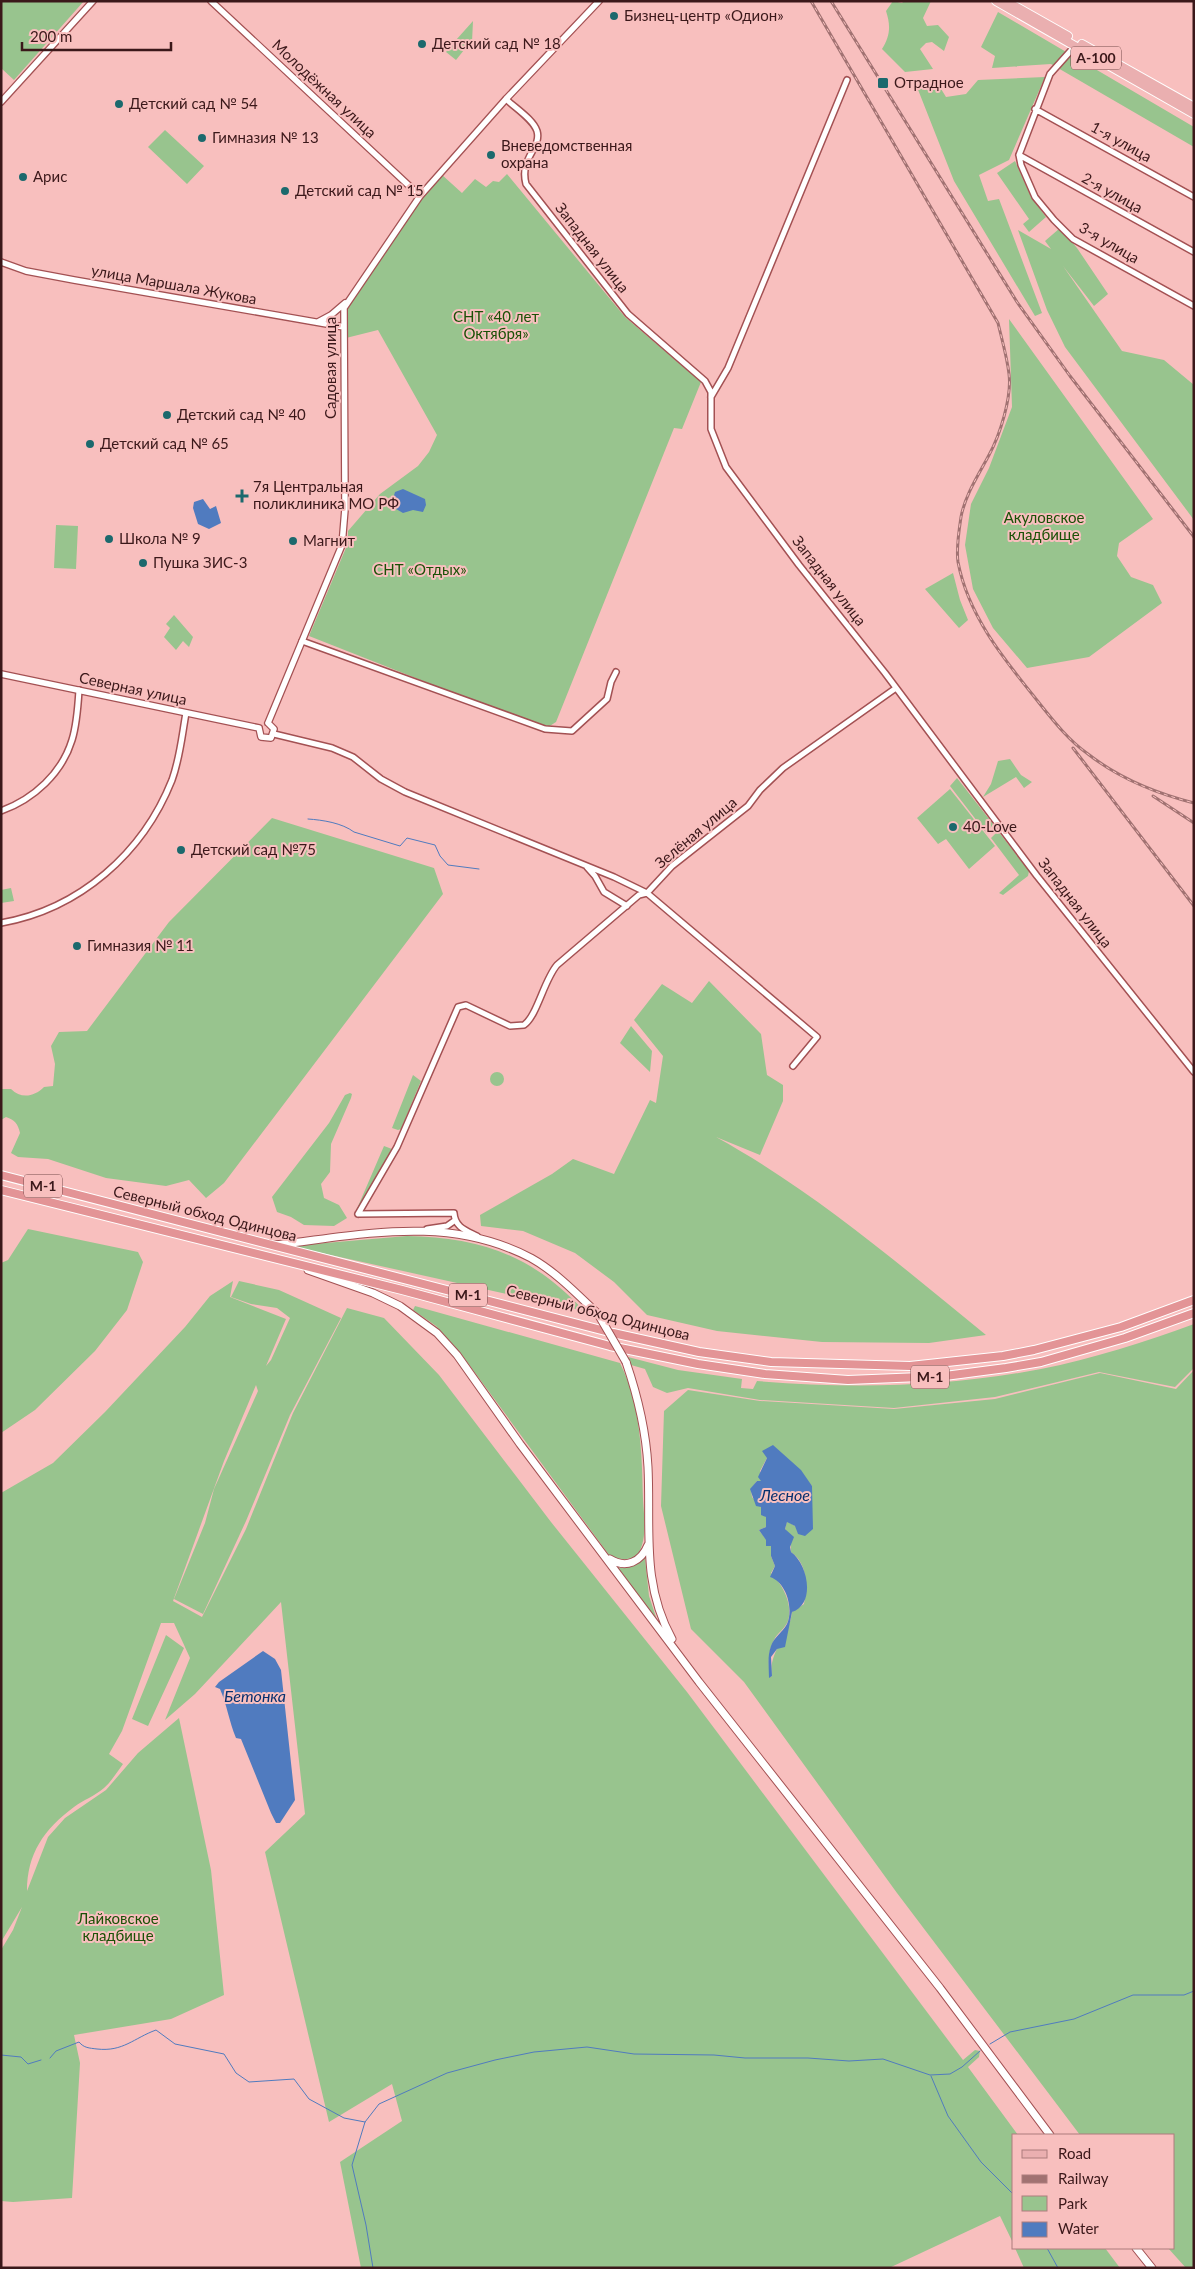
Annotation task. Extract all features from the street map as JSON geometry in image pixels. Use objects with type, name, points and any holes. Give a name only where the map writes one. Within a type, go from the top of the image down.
[{"type":"highway","name":"Северный обход Одинцова","points":[[1,1175],[613,1333],[699,1352],[796,1364],[910,1366],[1003,1356],[1121,1327],[1194,1300]]},
{"type":"highway","name":"Северный обход Одинцова","points":[[1,1190],[402,1290],[618,1348],[698,1364],[810,1378],[848,1380],[945,1376],[1006,1368],[1041,1362],[1125,1338],[1194,1313]]},
{"type":"main road","name":"А-100","points":[[1001,2],[1194,114]]},
{"type":"main road","name":"А-100","points":[[1001,2],[1194,107]]},
{"type":"main road","name":"М-1","points":[[273,1245],[352,1235],[424,1230],[473,1236],[530,1258],[564,1282],[598,1314],[626,1362],[644,1419],[648,1466],[650,1574],[659,1611],[676,1647],[699,1682]]},
{"type":"main road","name":"М-1","points":[[293,1264],[391,1302],[420,1319],[437,1333],[457,1355],[520,1444],[699,1682],[940,1988],[1049,2134]]},
{"type":"main road","points":[[602,1551],[615,1562],[631,1564],[644,1554],[649,1538]]},
{"type":"main road","points":[[1137,2249],[1152,2268]]},
{"type":"street","points":[[1,102],[93,1]]},
{"type":"street","name":"Молодёжная улица","points":[[211,1],[420,196]]},
{"type":"street","name":"Садовая улица","points":[[268,723],[338,557],[344,532],[344,308],[420,196],[506,100],[599,1]]},
{"type":"street","points":[[1018,155],[1050,74],[1076,46]]},
{"type":"street","points":[[711,397],[728,368],[847,80]]},
{"type":"street","name":"Западная улица","points":[[506,100],[536,131],[537,141],[524,165],[523,174],[526,184],[628,314],[705,381],[711,397],[711,429],[726,467],[799,565],[896,688],[1036,876],[1194,1072]]},
{"type":"street","name":"1-я улица","points":[[1035,109],[1194,197]]},
{"type":"street","name":"2-я улица","points":[[1018,155],[1194,252]]},
{"type":"street","name":"3-я улица","points":[[1018,155],[1035,197],[1073,239],[1194,306]]},
{"type":"street","name":"улица Маршала Жукова","points":[[1,262],[26,271],[344,327]]},
{"type":"street","points":[[318,322],[331,316],[348,300]]},
{"type":"street","points":[[302,641],[545,729],[574,732],[607,699],[616,672]]},
{"type":"street","name":"Северная улица","points":[[1,674],[259,728]]},
{"type":"street","name":"Зелёная улица","points":[[454,1221],[454,1213],[358,1214],[397,1147],[460,1004],[466,1005],[510,1026],[524,1026],[530,1019],[548,977],[557,965],[639,895],[647,892],[672,866],[748,806],[760,790],[784,768],[896,688]]},
{"type":"street","points":[[1,811],[34,794],[59,766],[72,740],[79,690]]},
{"type":"street","points":[[1,923],[38,914],[80,893],[104,875],[130,850],[152,820],[172,779],[186,712]]},
{"type":"street","points":[[268,723],[273,727],[274,734],[268,739],[263,738],[258,733],[259,728],[262,724],[268,723]]},
{"type":"street","points":[[274,734],[332,748],[353,757],[381,778],[405,792],[584,864],[647,892],[817,1037],[793,1066]]},
{"type":"street","points":[[584,864],[595,876],[604,892],[627,906]]},
{"type":"street","points":[[424,1230],[447,1226],[454,1221],[464,1230],[495,1244]]},
{"type":"green space","points":[[1,1],[84,1],[14,80],[1,68]]},
{"type":"green space","points":[[893,1],[902,3],[904,1],[931,1],[923,18],[927,26],[938,25],[949,37],[944,51],[932,42],[926,43],[920,49],[933,69],[905,72],[882,49],[889,31],[886,11]]},
{"type":"green space","points":[[998,12],[1194,127],[1194,147],[1051,64],[992,68],[995,56],[981,47]]},
{"type":"green space","points":[[473,21],[472,42],[466,49],[456,40]]},
{"type":"green space","points":[[455,42],[464,50],[456,60],[446,52]]},
{"type":"green space","points":[[1045,77],[1009,160],[979,175],[988,201],[999,199],[1042,313],[1035,316],[954,181],[915,82],[935,79],[946,97],[966,94],[978,80]]},
{"type":"green space","points":[[165,130],[204,166],[187,184],[148,147]]},
{"type":"green space","points":[[1015,161],[1031,197],[1046,217],[1029,232],[1023,224],[1029,219],[997,173]]},
{"type":"green space","points":[[441,174],[462,193],[475,179],[486,187],[493,181],[499,182],[507,174],[625,317],[701,382],[682,429],[674,428],[556,722],[545,729],[309,636],[348,543],[348,531],[380,494],[418,466],[429,452],[437,435],[378,330],[346,338],[347,309],[422,198]]},
{"type":"green space","points":[[1060,228],[1077,248],[1108,294],[1094,306],[1063,266],[1122,351],[1164,360],[1194,385],[1194,520],[1065,347],[1047,310],[1018,230],[1051,249],[1045,241]]},
{"type":"green space","name":"Акуловское кладбище","points":[[1009,319],[1153,519],[1119,543],[1117,556],[1131,577],[1153,585],[1162,603],[1089,657],[1027,668],[993,628],[973,589],[965,545],[971,504],[989,468],[1012,407]]},
{"type":"green space","points":[[56,525],[78,526],[76,569],[54,568]]},
{"type":"green space","points":[[953,573],[960,600],[968,620],[959,628],[925,589]]},
{"type":"green space","points":[[174,615],[193,637],[189,647],[183,641],[176,650],[164,637],[170,628],[166,624]]},
{"type":"green space","points":[[1010,759],[1021,775],[1032,782],[1024,788],[1016,777],[983,797],[991,784],[998,761]]},
{"type":"green space","points":[[957,778],[993,824],[987,834],[950,786]]},
{"type":"green space","name":"40-Love","points":[[950,789],[995,846],[969,869],[946,839],[938,844],[917,818]]},
{"type":"green space","points":[[272,818],[434,868],[443,894],[224,1183],[206,1198],[189,1180],[166,1186],[106,1178],[48,1159],[18,1157],[11,1153],[20,1133],[14,1121],[6,1117],[1,1120],[1,1089],[11,1089],[19,1094],[28,1096],[44,1087],[53,1086],[55,1064],[51,1046],[59,1032],[87,1031],[169,922]]},
{"type":"green space","points":[[998,831],[1029,871],[1028,876],[1003,895],[999,893],[1019,875],[991,838]]},
{"type":"green space","points":[[11,888],[14,901],[1,903],[1,890]]},
{"type":"green space","points":[[709,981],[761,1034],[767,1075],[783,1085],[783,1101],[760,1155],[716,1137],[752,1158],[822,1205],[889,1256],[986,1335],[929,1343],[822,1342],[717,1331],[647,1315],[614,1282],[575,1253],[523,1231],[481,1226],[480,1215],[552,1174],[573,1159],[614,1174],[650,1100],[656,1103],[663,1056],[634,1020],[662,984],[692,1003]]},
{"type":"green space","points":[[631,1026],[652,1051],[650,1072],[620,1043]]},
{"type":"green space","points":[[494,1072],[500,1072],[504,1079],[500,1086],[494,1086],[490,1082],[490,1076]]},
{"type":"green space","points":[[413,1075],[421,1081],[401,1129],[392,1128]]},
{"type":"green space","points":[[352,1094],[351,1098],[331,1144],[330,1172],[321,1184],[324,1198],[339,1205],[347,1218],[334,1226],[304,1225],[291,1217],[277,1212],[272,1197],[329,1123],[345,1095]]},
{"type":"green space","points":[[384,1146],[392,1149],[365,1209],[356,1211]]},
{"type":"green space","points":[[28,1229],[138,1252],[143,1262],[127,1310],[95,1351],[35,1410],[1,1433],[1,1263],[8,1260]]},
{"type":"green space","points":[[407,1236],[458,1240],[504,1253],[546,1276],[584,1311],[290,1246]]},
{"type":"green space","name":"Лайковское кладбище","points":[[233,1281],[230,1297],[286,1319],[266,1366],[271,1360],[290,1318],[277,1308],[251,1304],[231,1297],[239,1281],[279,1290],[341,1318],[290,1415],[246,1521],[203,1614],[174,1599],[205,1523],[214,1489],[258,1391],[256,1385],[224,1461],[173,1601],[202,1617],[246,1529],[293,1413],[347,1308],[384,1318],[439,1375],[551,1522],[687,1692],[963,2060],[975,2050],[980,2051],[979,2057],[968,2067],[1017,2134],[1012,2134],[1012,2241],[1000,2216],[889,2268],[361,2268],[340,2162],[402,2121],[392,2084],[329,2122],[265,1852],[305,1814],[281,1602],[195,1694],[165,1720],[190,1658],[174,1623],[161,1623],[122,1731],[109,1754],[123,1764],[104,1788],[63,1815],[39,1843],[30,1865],[27,1891],[48,1837],[65,1818],[106,1790],[138,1753],[179,1718],[211,1870],[224,1995],[171,2019],[74,2035],[80,2063],[72,2198],[13,2202],[1,2201],[1,1950],[13,1930],[22,1907],[1,1942],[1,1493],[53,1463],[105,1412],[185,1327],[210,1296]]},
{"type":"green space","points":[[415,1306],[620,1363],[632,1396],[641,1447],[644,1535],[637,1556],[623,1559],[609,1555],[459,1351],[436,1326],[413,1310]]},
{"type":"green space","points":[[1194,1324],[1194,1368],[1175,1387],[1099,1372],[995,1397],[894,1408],[760,1400],[688,1388],[667,1393],[653,1387],[645,1369],[631,1365],[628,1357],[678,1370],[742,1379],[741,1388],[753,1389],[757,1381],[828,1385],[935,1383],[1006,1375],[1060,1365],[1118,1350]]},
{"type":"green space","points":[[1194,1370],[1194,2268],[1186,2268],[1169,2249],[1175,2249],[1175,2134],[1079,2134],[897,1893],[744,1682],[691,1629],[661,1506],[664,1411],[688,1390],[760,1401],[894,1409],[995,1399],[1100,1373],[1176,1389]],"holes":[[[767,1458],[812,1486],[811,1506],[795,1526],[787,1521],[785,1529],[790,1536],[791,1552],[801,1563],[805,1575],[806,1590],[804,1604],[792,1612],[787,1629],[773,1659],[772,1676],[770,1677],[769,1663],[772,1644],[788,1621],[789,1608],[783,1589],[771,1573],[775,1566],[771,1556],[771,1546],[759,1530],[766,1527],[766,1517],[761,1507],[752,1497],[751,1489],[757,1481],[762,1481],[760,1471]]]},
{"type":"green space","points":[[645,1558],[649,1596],[659,1626],[617,1568],[631,1567]]},
{"type":"green space","points":[[166,1635],[184,1648],[148,1726],[132,1719]]},
{"type":"green space","points":[[1015,2249],[1106,2249],[1120,2268],[1024,2268]]},
{"type":"water","points":[[403,489],[425,499],[426,505],[423,512],[413,510],[403,513],[391,506],[395,492]]},
{"type":"water","points":[[203,499],[210,509],[216,506],[221,523],[209,529],[198,524],[193,508],[194,502]]},
{"type":"water","name":"Лесное","points":[[773,1445],[801,1470],[812,1486],[813,1529],[805,1536],[798,1534],[795,1526],[787,1522],[785,1529],[794,1537],[790,1547],[791,1552],[802,1565],[807,1584],[807,1593],[800,1608],[792,1612],[785,1647],[777,1649],[771,1657],[772,1676],[769,1678],[772,1643],[787,1624],[790,1611],[784,1590],[776,1580],[770,1577],[775,1566],[771,1556],[771,1546],[766,1546],[766,1540],[759,1530],[766,1527],[766,1517],[761,1515],[761,1507],[756,1506],[750,1489],[757,1481],[761,1481],[758,1477],[767,1458],[762,1451]]},
{"type":"water","name":"Бетонка","points":[[263,1651],[275,1659],[281,1670],[295,1800],[280,1823],[276,1823],[271,1813],[241,1739],[236,1738],[220,1689],[215,1687],[219,1682]]},
{"type":"waterway","points":[[308,819],[338,824],[354,832],[400,846],[407,838],[435,845],[440,856],[448,865],[479,869]]},
{"type":"waterway","points":[[990,2044],[1010,2032],[1074,2019],[1133,1995],[1184,1995],[1194,1991]]},
{"type":"waterway","points":[[50,2058],[56,2051],[79,2042],[89,2048],[114,2048],[128,2044],[156,2030],[175,2044],[224,2054],[236,2073],[249,2082],[294,2079],[309,2099],[344,2118],[365,2122]]},
{"type":"waterway","points":[[373,2268],[366,2225],[352,2165],[365,2122],[379,2104],[447,2073],[534,2052],[587,2047],[634,2054],[808,2058],[849,2061],[883,2059],[930,2075],[950,2074],[962,2067],[980,2051]]},
{"type":"waterway","points":[[1,2055],[21,2057],[28,2064],[41,2060]]},
{"type":"waterway","points":[[931,2076],[948,2116],[981,2162],[1012,2193]]},
{"type":"waterway","points":[[1048,2249],[1058,2268]]},
{"type":"railway","points":[[811,1],[998,323],[1009,374],[1009,394],[1001,427],[963,509],[957,551],[963,581],[978,618],[1011,668],[1060,728],[1080,748],[1125,778],[1165,795],[1194,803]]},
{"type":"railway","points":[[831,1],[1017,302],[1070,376],[1194,537]]},
{"type":"railway","points":[[1073,748],[1194,906]]},
{"type":"railway","points":[[1153,796],[1194,823]]},
{"type":"place","name":"Бизнец-центр «Одион»","points":[[614,16]]},
{"type":"place","name":"Детский сад № 18","points":[[422,44]]},
{"type":"place","name":"Отрадное","points":[[883,83]]},
{"type":"place","name":"Детский сад № 54","points":[[119,104]]},
{"type":"place","name":"Гимназия № 13","points":[[202,138]]},
{"type":"place","name":"Вневедомственная охрана","points":[[491,155]]},
{"type":"place","name":"Арис","points":[[23,177]]},
{"type":"place","name":"Детский сад № 15","points":[[285,191]]},
{"type":"place","name":"Детский сад № 40","points":[[167,415]]},
{"type":"place","name":"Детский сад № 65","points":[[90,444]]},
{"type":"place","name":"7я Центральная поликлиника МО РФ","points":[[242,496]]},
{"type":"place","name":"Школа № 9","points":[[109,539]]},
{"type":"place","name":"Магнит","points":[[293,541]]},
{"type":"place","name":"Пушка ЗИС-3","points":[[143,563]]},
{"type":"place","name":"40-Love","points":[[953,827]]},
{"type":"place","name":"Детский сад №75","points":[[181,850]]},
{"type":"place","name":"Гимназия № 11","points":[[77,946]]},
{"type":"park label","name":"СНТ «40 лет Октября»","points":[[496,326]]},
{"type":"park label","name":"СНТ «Отдых»","points":[[420,570]]}]
